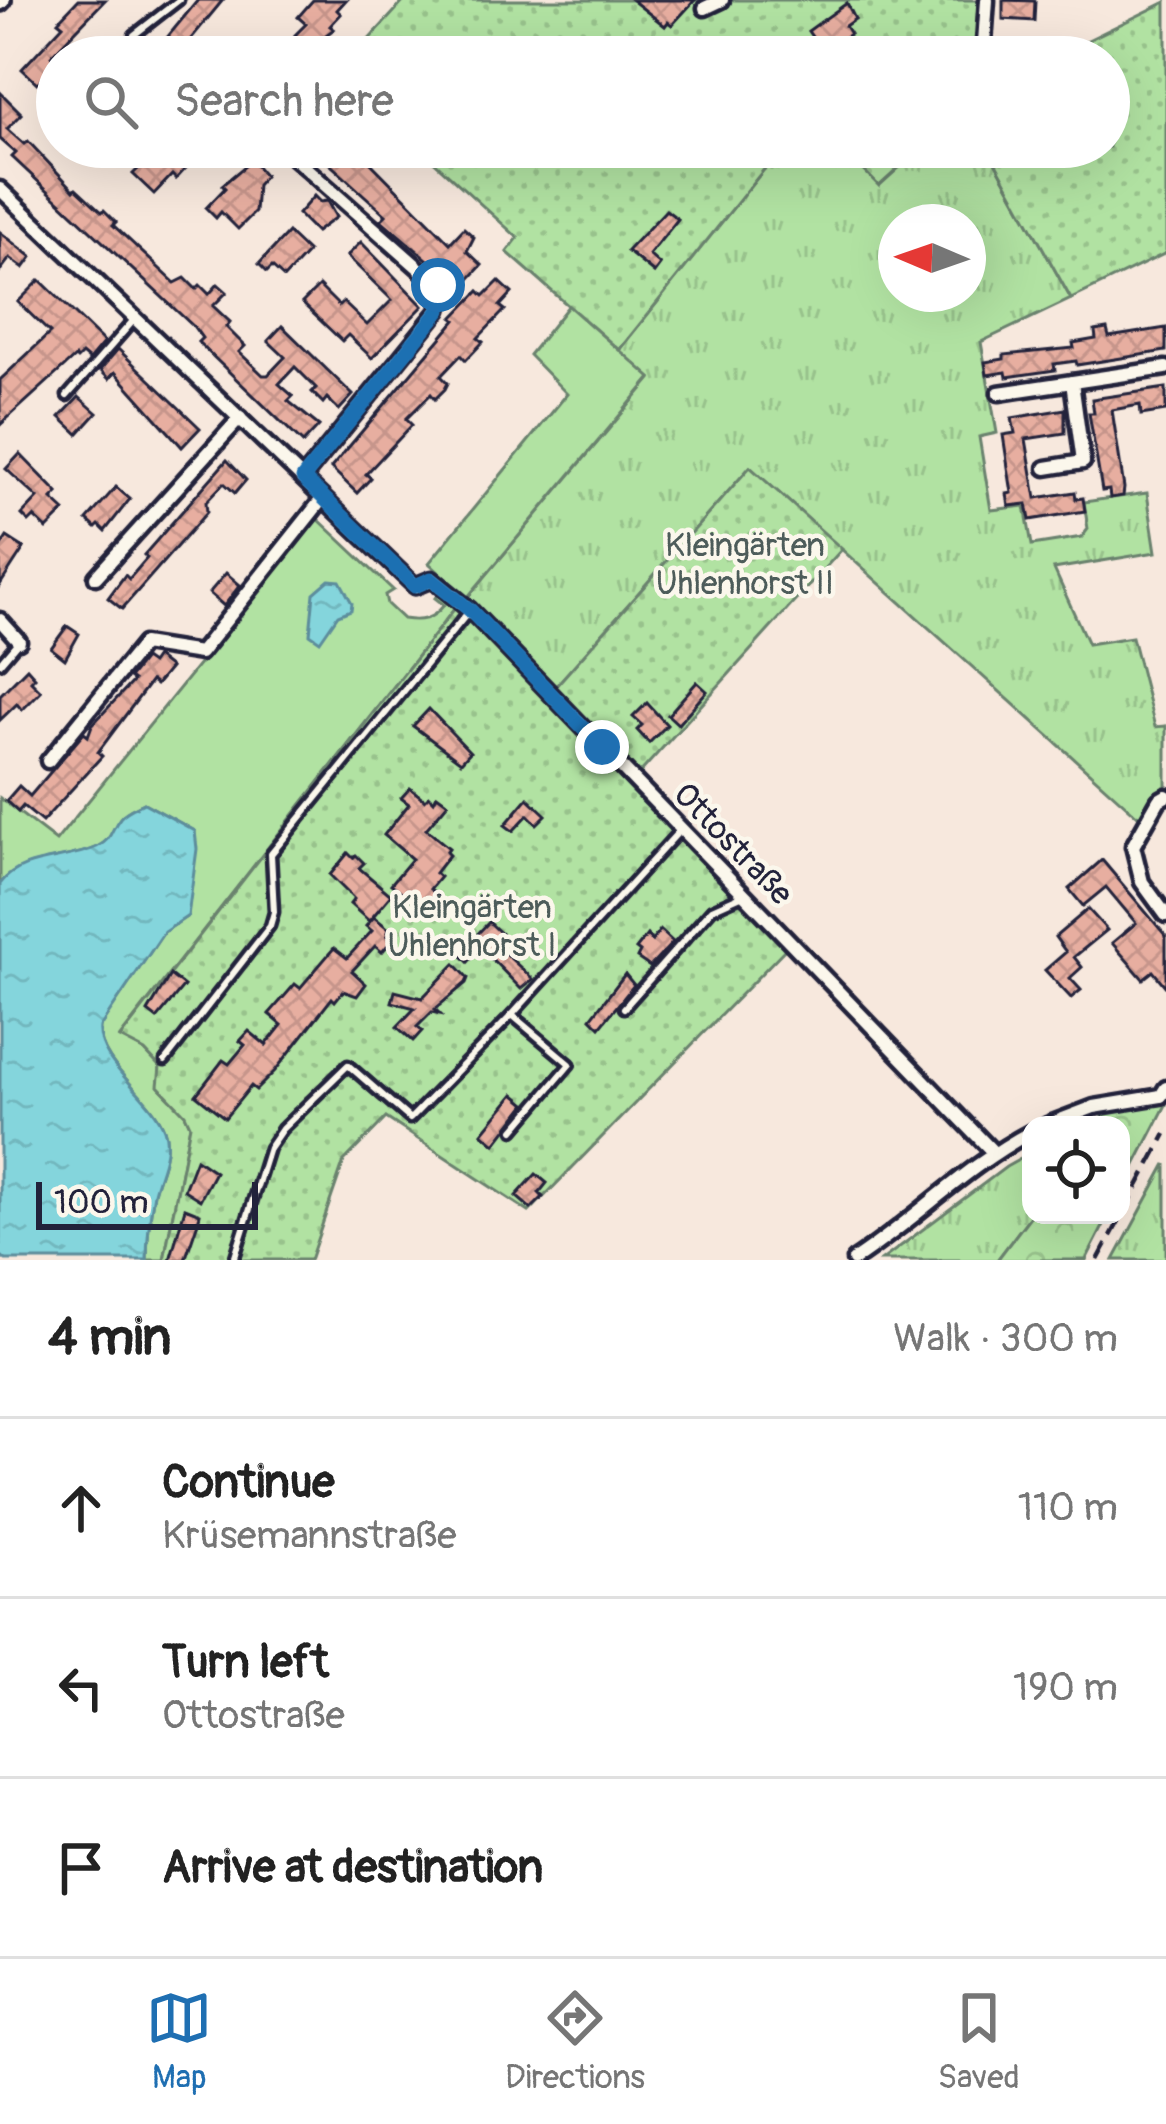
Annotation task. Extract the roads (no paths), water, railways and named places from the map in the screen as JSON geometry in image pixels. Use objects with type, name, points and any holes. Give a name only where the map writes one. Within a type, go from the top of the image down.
[{"type":"street","points":[[705,8],[722,0]]},
{"type":"street","points":[[984,36],[987,0]]},
{"type":"street","points":[[303,478],[440,310],[442,297],[438,285],[306,168]]},
{"type":"street","name":"Ottostraße","points":[[0,189],[415,586],[431,579],[470,610],[993,1152]]},
{"type":"street","points":[[999,393],[1166,368]]},
{"type":"street","points":[[1046,468],[1083,462],[1072,382]]},
{"type":"street","points":[[96,577],[239,418]]},
{"type":"street","points":[[48,760],[143,644],[200,652],[323,498]]},
{"type":"street","points":[[0,620],[20,640]]},
{"type":"street","points":[[1166,796],[1159,800],[1133,846],[1142,883],[1166,915]]},
{"type":"street","points":[[1070,1116],[1094,1107],[1161,1096],[1166,1088]]},
{"type":"street","points":[[854,1260],[897,1232],[993,1152],[1022,1137]]},
{"type":"lane","points":[[134,35],[179,0]]},
{"type":"lane","points":[[67,396],[135,318]]},
{"type":"lane","points":[[165,1061],[270,926],[274,912],[271,854],[470,610]]},
{"type":"lane","points":[[0,663],[20,640]]},
{"type":"lane","points":[[234,1260],[269,1148],[281,1130],[348,1065],[410,1119],[681,829]]},
{"type":"lane","points":[[624,1008],[712,909],[744,894]]},
{"type":"lane","points":[[512,1015],[570,1064],[514,1130]]},
{"type":"water","points":[[329,580],[340,581],[351,610],[338,615],[320,641],[310,634],[314,593]]},
{"type":"water","points":[[144,803],[195,831],[197,849],[188,916],[164,932],[100,1027],[107,1053],[158,1117],[166,1137],[151,1210],[147,1260],[6,1260],[0,1255],[0,884],[20,868],[97,847],[122,816]]},
{"type":"railway","points":[[1098,1260],[1166,1134]]},
{"type":"park label","name":"Kleingärten Uhlenhorst II","points":[[745,564]]},
{"type":"park label","name":"Kleingärten Uhlenhorst I","points":[[472,926]]}]
